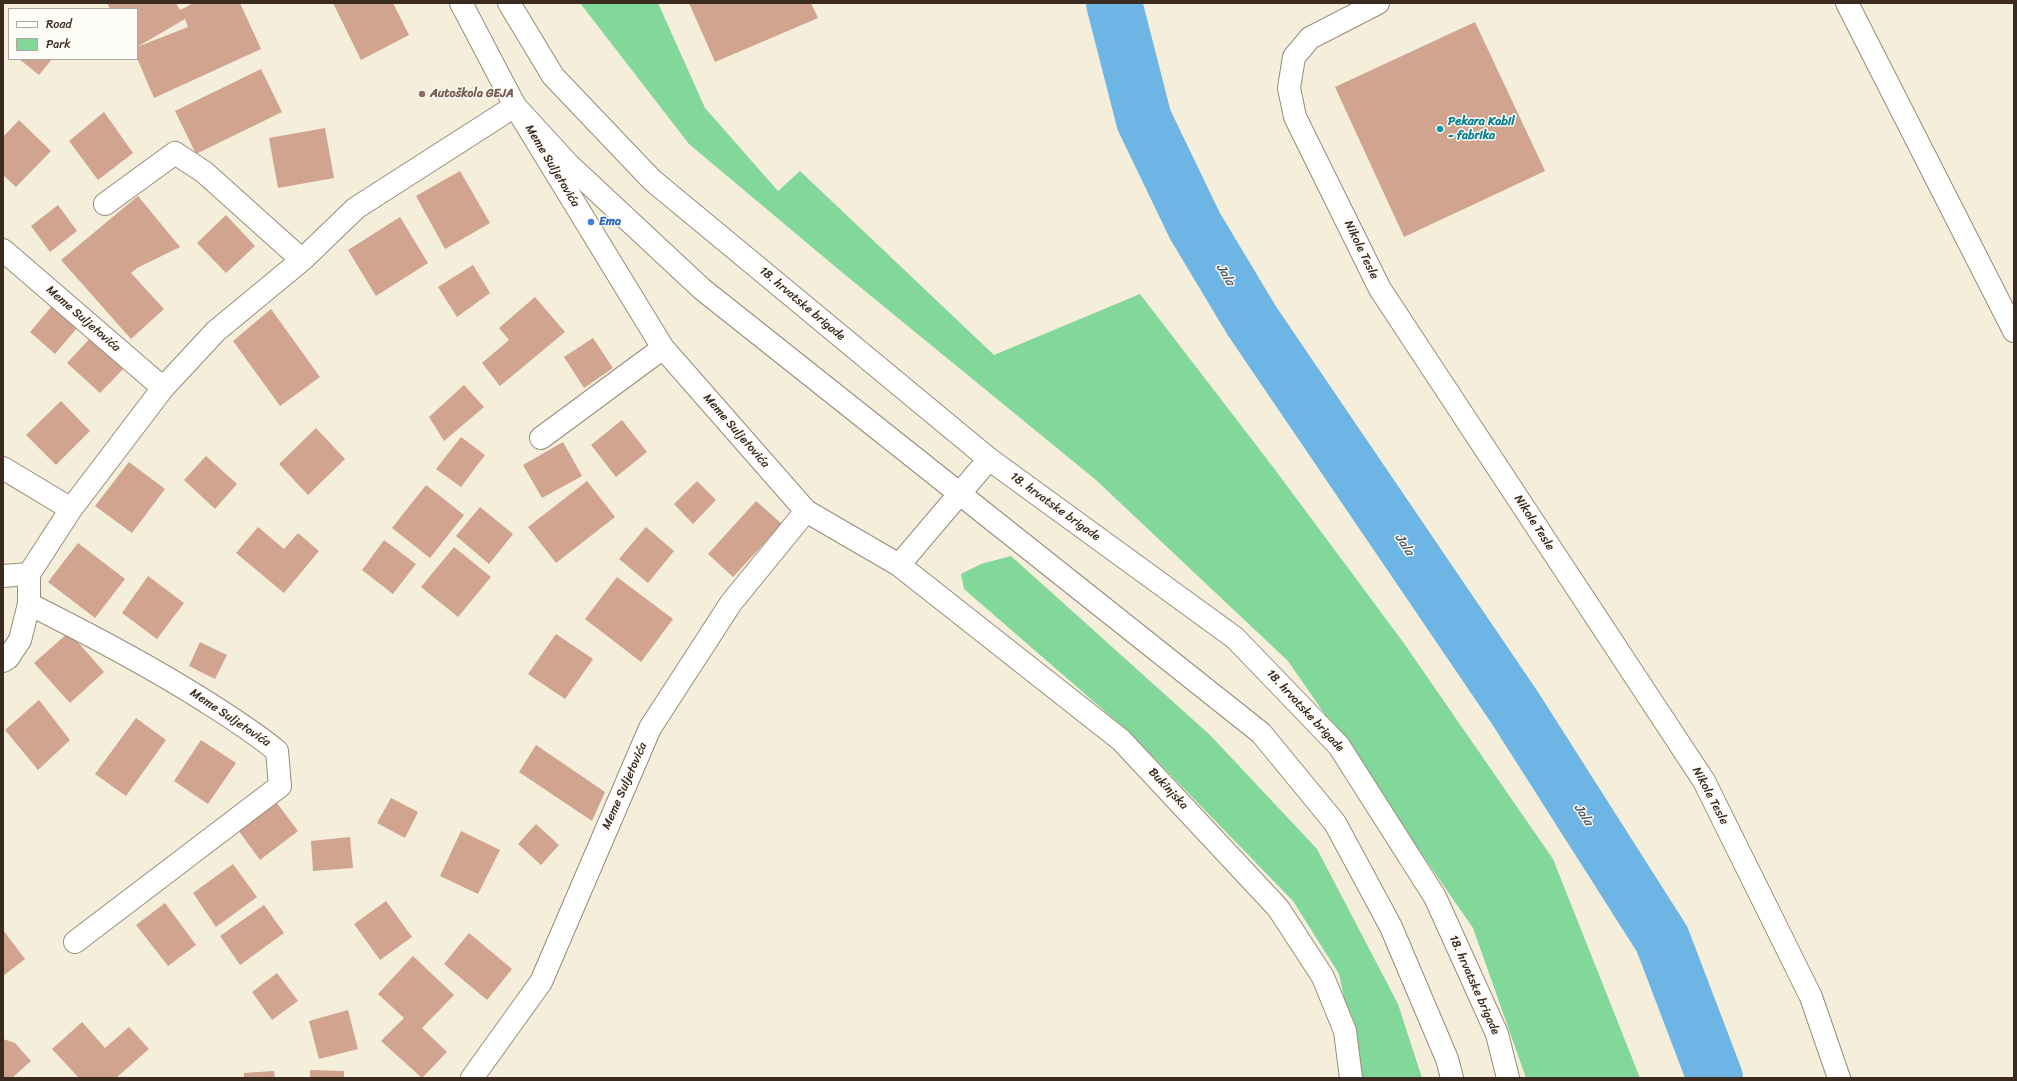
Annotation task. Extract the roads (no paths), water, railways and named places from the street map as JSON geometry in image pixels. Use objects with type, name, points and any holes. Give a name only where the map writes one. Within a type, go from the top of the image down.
[{"type":"street","points":[[461,3],[515,106],[568,164],[702,289],[1261,733],[1335,823],[1391,927],[1447,1059],[1452,1078]]},
{"type":"street","name":"18. hrvatske brigade","points":[[509,3],[553,76],[652,180],[989,459],[1235,638],[1340,746],[1436,897],[1497,1034],[1508,1078]]},
{"type":"street","name":"Nikole Tesle","points":[[1378,3],[1310,38],[1294,57],[1289,88],[1295,117],[1380,289],[1704,781],[1811,997],[1839,1078]]},
{"type":"street","points":[[1847,3],[2014,330]]},
{"type":"street","points":[[3,661],[8,658],[20,640],[29,604],[29,574],[71,509],[163,388],[216,331],[302,260],[356,208],[515,106]]},
{"type":"street","name":"Meme Suljetovića","points":[[515,106],[663,348],[806,511],[899,565]]},
{"type":"street","points":[[105,204],[175,153],[204,172],[302,260]]},
{"type":"street","name":"Meme Suljetovića","points":[[3,250],[163,388]]},
{"type":"street","points":[[541,438],[663,348]]},
{"type":"street","points":[[899,565],[989,459]]},
{"type":"street","points":[[3,468],[71,509]]},
{"type":"street","name":"Meme Suljetovića","points":[[472,1078],[541,982],[591,862],[650,728],[731,603],[806,511]]},
{"type":"street","name":"Bukinjska","points":[[899,565],[1121,740],[1278,908],[1323,977],[1345,1031],[1351,1078]]},
{"type":"street","points":[[3,576],[29,574]]},
{"type":"street","name":"Meme Suljetovića","points":[[29,604],[102,641],[178,684],[254,732],[277,751],[280,786],[75,942]]},
{"type":"waterway","name":"Jala","points":[[1114,3],[1144,120],[1195,226],[1252,321],[1515,708],[1662,939],[1715,1078]]},
{"type":"place","name":"Autoškola GEJA","points":[[422,94]]},
{"type":"place","name":"Pekara Kabil - fabrika","points":[[1440,129]]},
{"type":"place","name":"Ema","points":[[591,222]]}]
